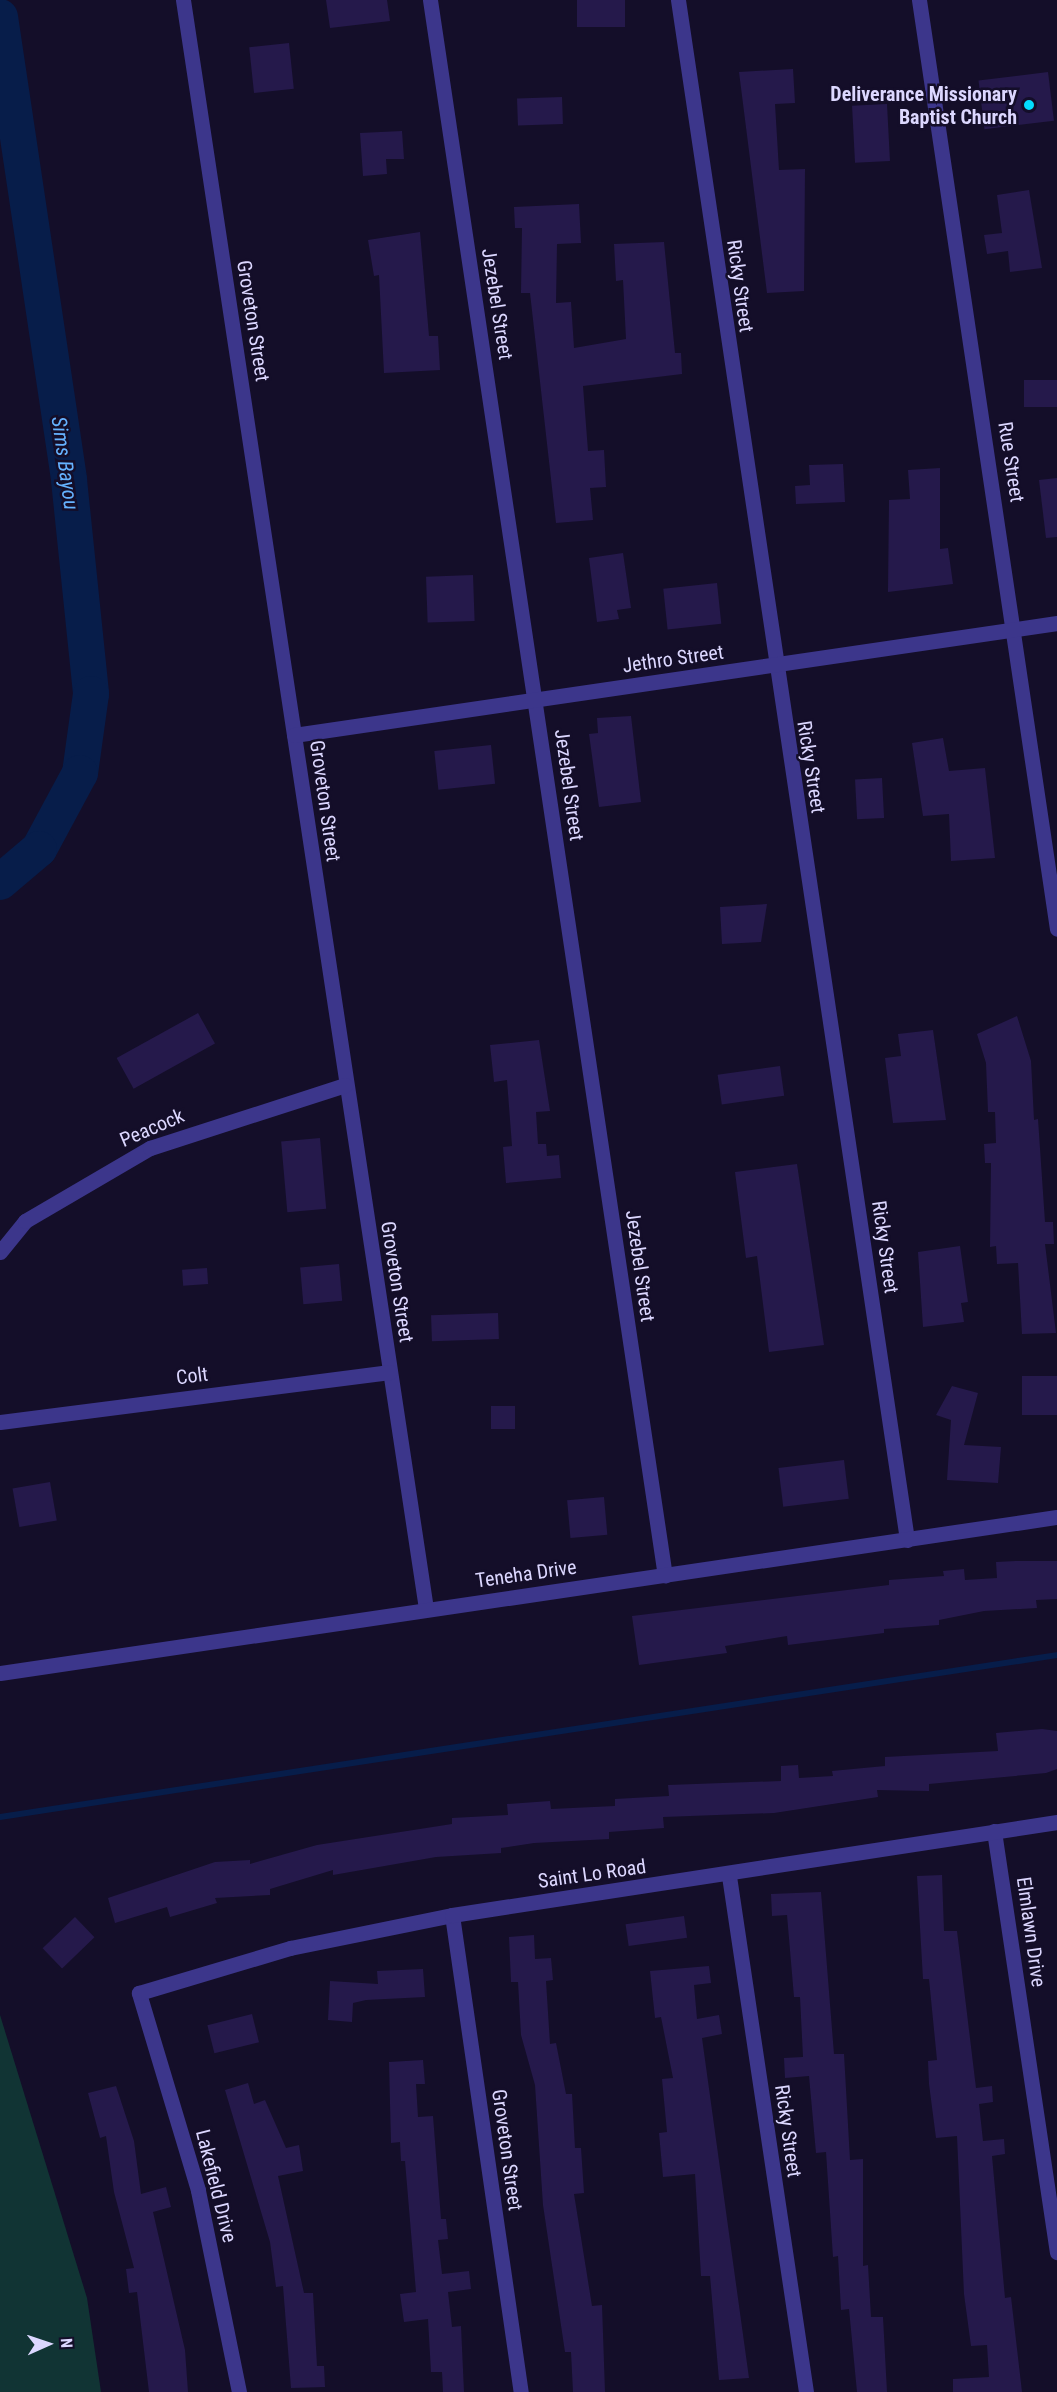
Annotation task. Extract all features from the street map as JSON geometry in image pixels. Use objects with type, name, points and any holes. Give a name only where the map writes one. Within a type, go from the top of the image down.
[{"type":"street","name":"Groveton Street","points":[[183,0],[345,1085],[426,1609]]},
{"type":"street","name":"Jezebel Street","points":[[430,0],[665,1576]]},
{"type":"street","name":"Ricky Street","points":[[678,0],[774,667],[907,1540]]},
{"type":"street","name":"Rue Street","points":[[919,0],[1009,591],[1009,631],[1057,929]]},
{"type":"street","name":"Jethro Street","points":[[294,735],[535,699],[774,667],[1057,623]]},
{"type":"street","name":"Peacock","points":[[0,1252],[25,1221],[150,1148],[345,1085]]},
{"type":"street","name":"Colt","points":[[0,1422],[390,1372]]},
{"type":"street","name":"Teneha Drive","points":[[0,1673],[1057,1517]]},
{"type":"street","name":"Saint Lo Road","points":[[139,1993],[290,1948],[452,1915],[729,1876],[1057,1822]]},
{"type":"street","name":"Elmlawn Drive","points":[[994,1831],[1057,2252]]},
{"type":"street","name":"Ricky Street","points":[[729,1876],[806,2392]]},
{"type":"street","name":"Groveton Street","points":[[452,1915],[521,2392]]},
{"type":"street","name":"Lakefield Drive","points":[[139,1993],[198,2190],[239,2392]]},
{"type":"green space","points":[[0,2015],[87,2298],[101,2392],[0,2392]]},
{"type":"building","points":[[326,0],[387,0],[390,21],[330,28]]},
{"type":"building","points":[[577,0],[625,0],[625,27],[577,27]]},
{"type":"building","points":[[289,43],[294,89],[254,93],[249,47]]},
{"type":"building","points":[[793,69],[795,103],[775,104],[779,170],[805,169],[804,291],[767,293],[739,72]]},
{"type":"building","points":[[1048,72],[1054,121],[984,129],[979,81]]},
{"type":"building","points":[[562,97],[563,124],[518,126],[517,99]]},
{"type":"building","points":[[887,104],[890,161],[855,163],[852,106]]},
{"type":"building","points":[[402,131],[404,159],[386,159],[387,174],[363,176],[360,133]]},
{"type":"building","points":[[1029,190],[1042,268],[1010,272],[1008,251],[987,254],[984,235],[1002,233],[997,195]]},
{"type":"building","points":[[579,204],[581,243],[557,244],[556,303],[571,302],[574,348],[626,339],[623,280],[616,281],[614,244],[664,242],[675,353],[681,353],[682,374],[583,386],[588,451],[604,450],[606,487],[590,488],[593,520],[556,523],[530,293],[521,293],[522,228],[515,228],[514,207]]},
{"type":"building","points":[[420,232],[429,336],[438,336],[440,370],[384,373],[379,275],[374,276],[368,240]]},
{"type":"building","points":[[1024,380],[1057,380],[1057,407],[1024,407]]},
{"type":"building","points":[[843,464],[845,502],[796,504],[795,486],[810,485],[809,465]]},
{"type":"building","points":[[940,468],[940,549],[948,548],[953,584],[888,592],[889,500],[910,499],[908,470]]},
{"type":"building","points":[[1057,478],[1057,537],[1046,538],[1039,480]]},
{"type":"building","points":[[623,553],[631,608],[617,610],[619,619],[597,622],[589,558]]},
{"type":"building","points":[[473,575],[475,621],[428,623],[426,577]]},
{"type":"building","points":[[717,583],[721,624],[668,629],[663,589]]},
{"type":"building","points":[[631,716],[641,802],[599,807],[589,734],[598,733],[597,718]]},
{"type":"building","points":[[943,738],[949,771],[985,768],[995,858],[951,861],[949,814],[923,816],[912,743]]},
{"type":"building","points":[[491,745],[495,784],[438,790],[434,751]]},
{"type":"building","points":[[882,778],[884,818],[857,819],[855,779]]},
{"type":"building","points":[[767,904],[761,942],[722,944],[720,907]]},
{"type":"building","points":[[198,1013],[215,1044],[134,1089],[117,1058]]},
{"type":"building","points":[[1017,1016],[1031,1061],[1034,1120],[1038,1119],[1045,1222],[1053,1222],[1054,1244],[1045,1244],[1056,1333],[1022,1334],[1018,1263],[997,1264],[996,1246],[990,1247],[991,1163],[985,1163],[984,1144],[996,1143],[995,1112],[988,1112],[986,1063],[977,1034]]},
{"type":"building","points":[[933,1030],[946,1120],[893,1123],[885,1058],[901,1056],[898,1034]]},
{"type":"building","points":[[539,1040],[550,1111],[536,1112],[538,1144],[546,1144],[547,1156],[559,1155],[561,1178],[506,1183],[503,1147],[512,1146],[507,1080],[494,1082],[490,1045]]},
{"type":"building","points":[[780,1066],[784,1096],[722,1104],[718,1075]]},
{"type":"building","points":[[320,1138],[326,1209],[287,1212],[281,1141]]},
{"type":"building","points":[[797,1164],[824,1345],[769,1352],[757,1256],[746,1258],[735,1172]]},
{"type":"building","points":[[960,1246],[968,1302],[961,1303],[964,1322],[923,1327],[918,1252]]},
{"type":"building","points":[[339,1264],[342,1301],[303,1304],[300,1267]]},
{"type":"building","points":[[207,1268],[208,1284],[183,1286],[182,1270]]},
{"type":"building","points":[[498,1313],[499,1339],[432,1341],[431,1315]]},
{"type":"building","points":[[1022,1376],[1057,1376],[1057,1415],[1022,1415]]},
{"type":"building","points":[[952,1386],[978,1393],[964,1445],[1001,1447],[998,1483],[947,1480],[951,1420],[936,1415]]},
{"type":"building","points":[[491,1406],[515,1406],[515,1429],[491,1429]]},
{"type":"building","points":[[844,1460],[849,1499],[783,1507],[778,1468]]},
{"type":"building","points":[[50,1482],[57,1520],[19,1527],[13,1489]]},
{"type":"building","points":[[604,1497],[607,1535],[570,1538],[567,1500]]},
{"type":"building","points":[[1057,1561],[1057,1599],[1036,1600],[1037,1608],[984,1611],[939,1620],[939,1625],[884,1629],[884,1633],[788,1645],[787,1636],[725,1646],[727,1653],[639,1665],[632,1616],[889,1585],[889,1580],[944,1576],[943,1571],[964,1569],[965,1580],[997,1578],[996,1562]]},
{"type":"building","points":[[1042,1729],[1057,1731],[1057,1769],[1046,1773],[929,1784],[929,1791],[877,1790],[878,1797],[774,1813],[663,1817],[664,1828],[609,1832],[609,1839],[534,1843],[501,1848],[501,1853],[436,1857],[333,1875],[333,1870],[270,1889],[270,1895],[215,1898],[217,1903],[170,1917],[167,1907],[115,1923],[108,1898],[215,1862],[250,1860],[250,1864],[317,1845],[452,1824],[452,1818],[508,1815],[507,1804],[550,1801],[551,1809],[615,1806],[615,1799],[669,1796],[668,1785],[781,1781],[781,1766],[798,1765],[799,1778],[833,1776],[832,1771],[885,1766],[885,1757],[998,1751],[996,1733]]},
{"type":"building","points":[[942,1875],[944,1931],[957,1931],[976,2088],[992,2086],[993,2102],[979,2104],[983,2141],[1004,2139],[1005,2154],[992,2156],[1005,2298],[1011,2297],[1022,2392],[953,2392],[953,2379],[989,2377],[987,2345],[971,2346],[964,2294],[957,2136],[936,2138],[929,2084],[928,2061],[937,2060],[929,1979],[923,1979],[917,1876]]},
{"type":"building","points":[[821,1892],[834,2054],[844,2054],[850,2160],[863,2159],[863,2266],[868,2265],[871,2317],[883,2317],[887,2392],[857,2392],[849,2309],[841,2310],[838,2256],[833,2257],[826,2152],[816,2153],[809,2076],[785,2078],[784,2058],[803,2057],[800,1997],[794,1997],[787,1915],[772,1916],[771,1894]]},
{"type":"building","points":[[684,1916],[687,1938],[629,1946],[626,1924]]},
{"type":"building","points":[[75,1917],[94,1937],[62,1968],[43,1948]]},
{"type":"building","points":[[534,1935],[535,1959],[551,1958],[553,1980],[546,1981],[550,2044],[556,2043],[566,2094],[572,2094],[575,2148],[581,2148],[584,2193],[574,2194],[592,2306],[602,2305],[605,2392],[573,2392],[571,2352],[565,2352],[543,2205],[535,2085],[521,2035],[518,1982],[511,1982],[509,1937]]},
{"type":"building","points":[[709,1966],[711,1983],[694,1985],[697,2019],[719,2015],[722,2034],[702,2038],[749,2378],[719,2380],[710,2276],[701,2276],[695,2174],[663,2177],[659,2133],[667,2132],[662,2079],[673,2078],[661,2017],[655,2018],[650,1971]]},
{"type":"building","points":[[423,1969],[425,1997],[366,2000],[353,2003],[352,2022],[328,2020],[330,1981],[378,1984],[377,1971]]},
{"type":"building","points":[[252,2014],[259,2042],[214,2053],[207,2025]]},
{"type":"building","points":[[423,2060],[425,2084],[416,2084],[418,2117],[433,2116],[441,2219],[446,2219],[448,2239],[438,2240],[442,2274],[469,2271],[471,2289],[448,2292],[452,2327],[461,2326],[464,2392],[443,2392],[442,2372],[431,2372],[428,2319],[404,2322],[400,2294],[416,2292],[405,2161],[401,2161],[400,2142],[391,2143],[389,2062]]},
{"type":"building","points":[[248,2083],[254,2104],[265,2100],[286,2148],[299,2145],[303,2171],[278,2176],[304,2293],[313,2293],[317,2366],[324,2366],[325,2387],[291,2388],[283,2286],[276,2287],[270,2242],[225,2090]]},
{"type":"building","points":[[116,2086],[134,2141],[141,2194],[166,2187],[171,2207],[153,2212],[185,2350],[188,2392],[149,2392],[137,2292],[129,2293],[126,2269],[134,2268],[114,2192],[106,2136],[100,2138],[88,2093]]},
{"type":"waterway","name":"Sims Bayou","points":[[0,17],[69,480],[91,694],[80,773],[39,849],[0,882]]},
{"type":"waterway","points":[[0,1817],[1057,1655]]},
{"type":"place","name":"Deliverance Missionary Baptist Church","points":[[1029,105]]}]
